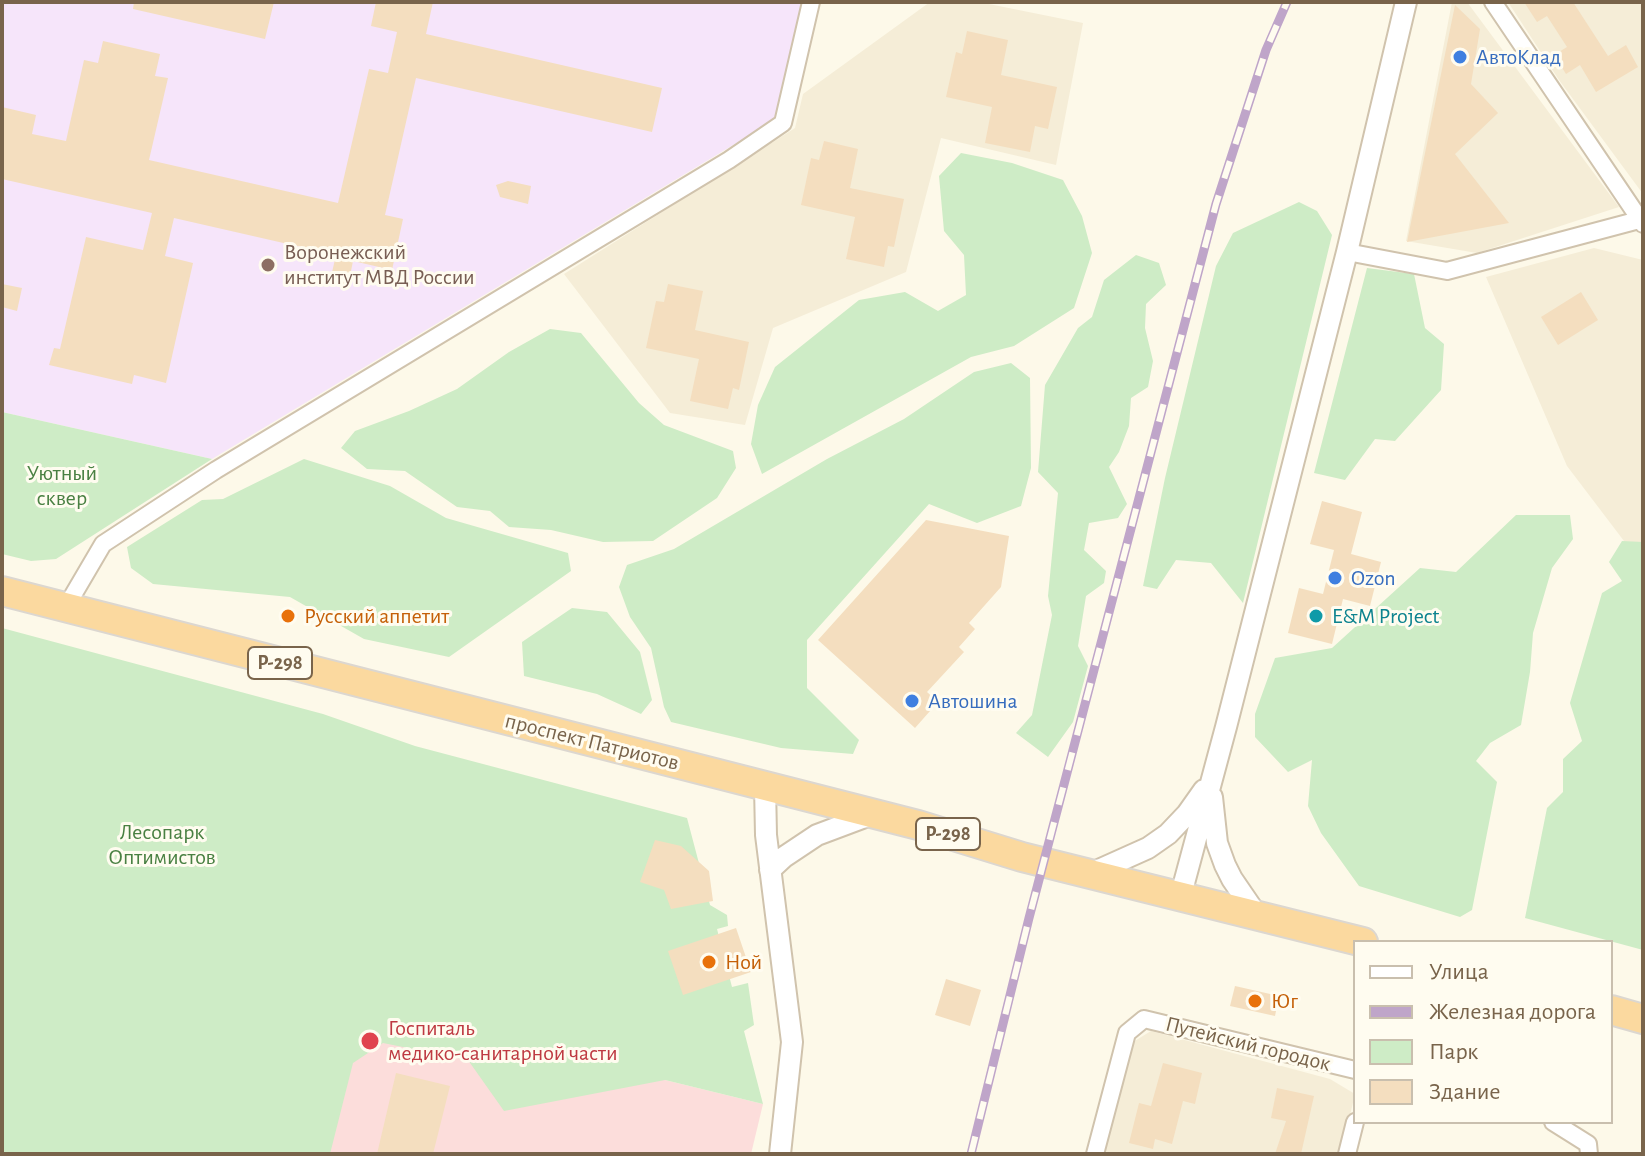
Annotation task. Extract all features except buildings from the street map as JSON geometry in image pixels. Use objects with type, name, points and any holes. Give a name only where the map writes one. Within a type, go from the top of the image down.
[{"type":"highway","name":"проспект Патриотов","points":[[2,591],[918,825],[1022,857],[1180,898]]},
{"type":"highway","name":"Р-298","points":[[1180,898],[1355,940]]},
{"type":"highway","points":[[1613,1011],[1643,1019]]},
{"type":"street","points":[[66,607],[103,544],[216,470],[729,160],[783,123],[811,2]]},
{"type":"street","points":[[1180,898],[1347,252],[1406,2]]},
{"type":"street","points":[[1347,252],[1447,271],[1641,222],[1493,2]]},
{"type":"street","points":[[1090,874],[1148,848],[1168,834],[1211,781]]},
{"type":"street","points":[[1211,781],[1217,843],[1232,879],[1258,917]]},
{"type":"street","points":[[765,786],[766,835],[792,1042],[780,1154]]},
{"type":"street","points":[[770,870],[817,835],[873,814]]},
{"type":"street","name":"Путейский городок","points":[[1095,1154],[1127,1033],[1144,1019],[1353,1070]]},
{"type":"street","points":[[1347,1154],[1354,1124]]},
{"type":"street","points":[[1556,1124],[1588,1144],[1589,1154]]},
{"type":"shaded area","name":"Воронежский институт МВД России","points":[[2,2],[803,2],[778,118],[212,459],[2,412]]},
{"type":"shaded area","points":[[930,2],[979,2],[1083,23],[1056,165],[941,138],[906,272],[773,328],[745,425],[670,413],[564,274],[795,128],[803,94]]},
{"type":"shaded area","points":[[1452,2],[1467,2],[1619,207],[1477,253],[1406,241]]},
{"type":"shaded area","points":[[1508,2],[1643,2],[1643,194],[1559,80]]},
{"type":"shaded area","points":[[1594,248],[1643,260],[1643,566],[1567,466],[1486,277]]},
{"type":"shaded area","name":"Госпиталь медико-санитарной части","points":[[249,978],[763,1104],[751,1154],[208,1154]]},
{"type":"shaded area","points":[[1151,1031],[1330,1079],[1353,1093],[1341,1154],[1103,1154],[1133,1042]]},
{"type":"green space","points":[[961,153],[1012,163],[1063,180],[1082,216],[1092,253],[1074,308],[1014,346],[971,357],[762,474],[751,444],[758,405],[775,367],[859,300],[905,292],[938,311],[966,295],[964,255],[944,231],[939,176]]},
{"type":"green space","points":[[1299,202],[1317,211],[1332,235],[1243,603],[1211,563],[1176,560],[1157,589],[1143,586],[1165,478],[1216,266],[1233,233]]},
{"type":"green space","points":[[1136,255],[1159,263],[1166,285],[1146,304],[1145,328],[1153,361],[1148,387],[1131,398],[1129,426],[1119,452],[1109,467],[1127,504],[1118,518],[1089,523],[1084,550],[1106,571],[1104,583],[1086,596],[1078,646],[1088,666],[1073,722],[1048,757],[1016,733],[1032,715],[1052,615],[1048,596],[1058,493],[1038,472],[1045,385],[1078,328],[1092,317],[1104,280]]},
{"type":"green space","points":[[1367,268],[1414,274],[1425,328],[1444,344],[1441,390],[1395,441],[1375,439],[1345,480],[1314,473]]},
{"type":"green space","points":[[550,329],[581,333],[639,403],[664,425],[733,451],[736,468],[717,498],[653,541],[603,542],[551,530],[509,527],[490,511],[457,507],[405,471],[367,469],[341,448],[355,431],[457,389],[509,352]]},
{"type":"green space","points":[[1011,363],[1030,378],[1031,468],[1021,506],[977,523],[929,504],[807,640],[807,688],[859,740],[853,754],[781,748],[671,722],[664,707],[651,648],[630,617],[619,587],[627,565],[674,549],[827,459],[904,419],[974,372]]},
{"type":"green space","name":"Уютный сквер","points":[[2,412],[212,459],[56,559],[31,561],[2,554]]},
{"type":"green space","points":[[304,459],[390,486],[446,518],[568,553],[571,571],[449,657],[364,639],[290,597],[153,584],[131,568],[127,547],[202,500],[223,499]]},
{"type":"green space","points":[[1516,515],[1570,515],[1573,539],[1552,568],[1533,633],[1521,725],[1490,743],[1476,761],[1497,782],[1472,910],[1460,917],[1359,886],[1321,833],[1308,806],[1312,760],[1288,772],[1255,737],[1255,714],[1275,658],[1332,648],[1420,568],[1456,572]]},
{"type":"green space","points":[[1622,541],[1643,542],[1643,950],[1525,918],[1547,808],[1563,792],[1563,759],[1582,741],[1570,703],[1602,593],[1622,581],[1609,562]]},
{"type":"green space","points":[[572,608],[607,612],[640,652],[652,700],[641,714],[597,694],[524,676],[522,642]]},
{"type":"green space","name":"Лесопарк Оптимистов","points":[[2,628],[323,714],[415,746],[687,818],[710,905],[727,915],[728,926],[717,929],[732,987],[748,983],[754,1025],[744,1031],[763,1104],[665,1080],[504,1111],[468,1060],[383,1043],[353,1063],[330,1154],[2,1154]]},
{"type":"railway","points":[[971,1154],[1029,918],[1216,204],[1266,50],[1287,2]]},
{"type":"place","name":"АвтоКлад","points":[[1460,57]]},
{"type":"place","name":"Воронежский институт МВД России","points":[[268,265]]},
{"type":"place","name":"Ozon","points":[[1335,578]]},
{"type":"place","name":"Русский аппетит","points":[[288,616]]},
{"type":"place","name":"E&M Project","points":[[1316,616]]},
{"type":"place","name":"Автошина","points":[[912,701]]},
{"type":"place","name":"Ной","points":[[709,962]]},
{"type":"place","name":"Юг","points":[[1255,1001]]},
{"type":"place","name":"Госпиталь медико-санитарной части","points":[[370,1041]]}]
